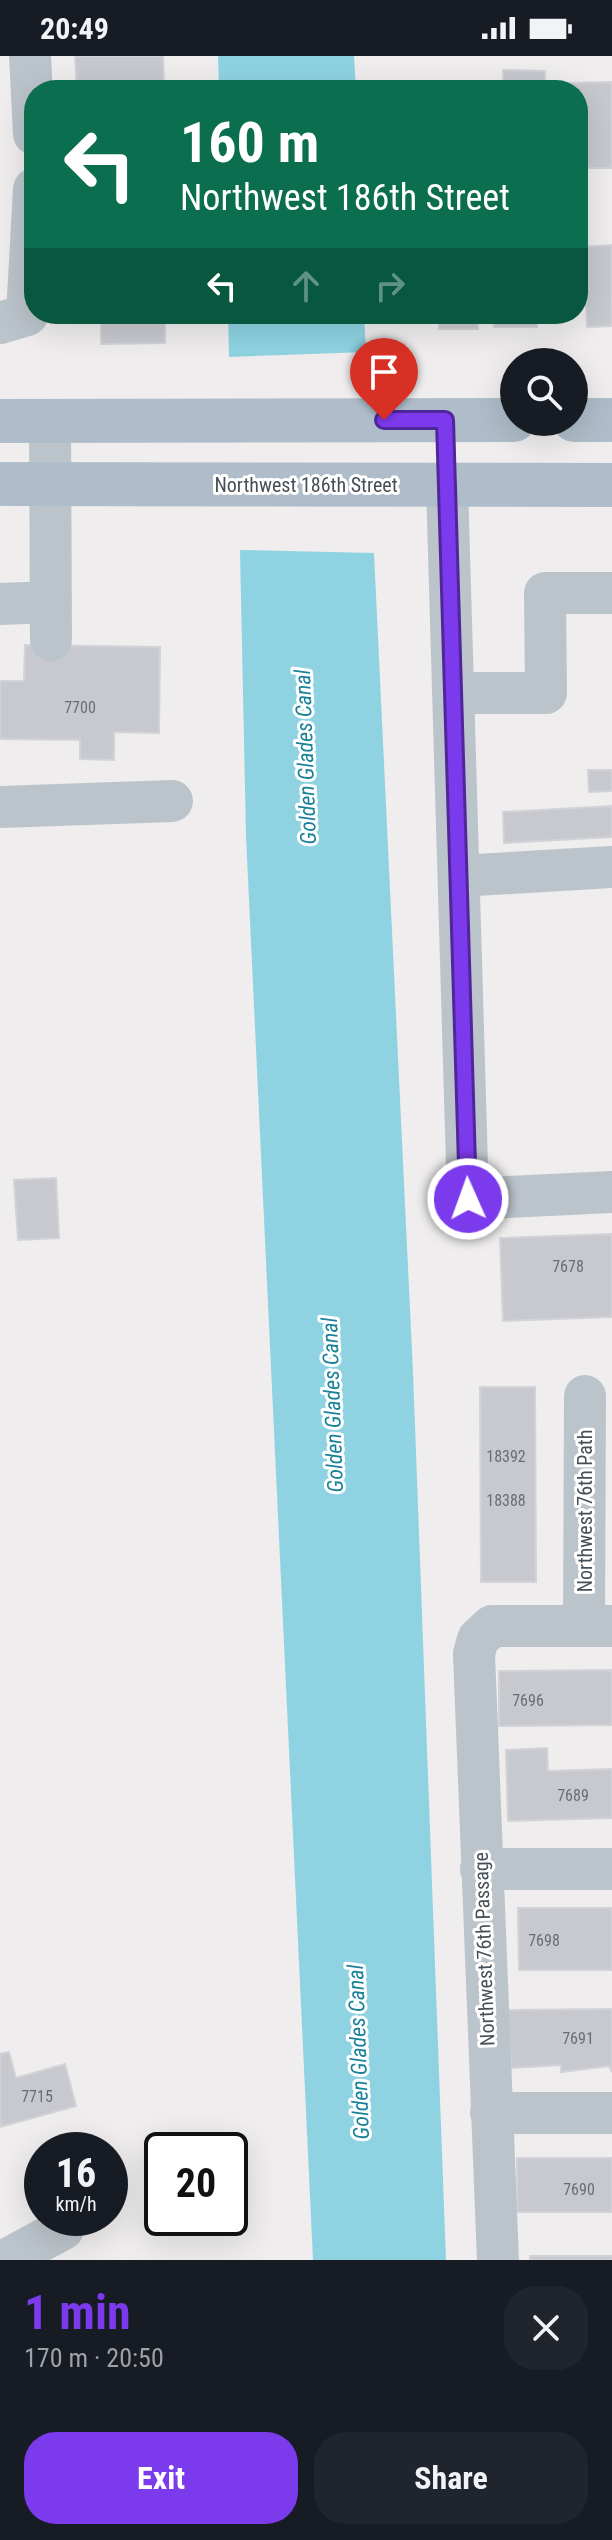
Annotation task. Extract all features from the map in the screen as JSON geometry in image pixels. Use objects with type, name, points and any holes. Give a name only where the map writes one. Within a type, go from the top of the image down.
[{"type":"main road","points":[[445,420],[447,485]]},
{"type":"main road","points":[[0,421],[500,420]]},
{"type":"main road","points":[[588,420],[612,420]]},
{"type":"main road","name":"Northwest 186th Street","points":[[0,484],[612,485]]},
{"type":"street","points":[[30,56],[31,80]]},
{"type":"street","points":[[0,323],[24,316]]},
{"type":"street","points":[[0,604],[51,621],[50,421]]},
{"type":"street","points":[[447,485],[468,1199],[612,1192]]},
{"type":"street","points":[[453,693],[546,693],[545,593],[612,593]]},
{"type":"street","points":[[0,807],[172,801]]},
{"type":"street","points":[[459,876],[612,867]]},
{"type":"street","name":"Northwest 76th Path","points":[[585,1396],[598,1626]]},
{"type":"street","name":"Northwest 76th Passage","points":[[498,2260],[474,1654],[478,1639],[492,1626],[598,1626]]},
{"type":"street","points":[[481,1869],[612,1869]]},
{"type":"street","points":[[491,2113],[612,2113]]},
{"type":"street","points":[[6,2260],[50,2236]]},
{"type":"water","points":[[218,56],[354,56],[355,80],[219,80]]},
{"type":"water","points":[[228,324],[365,324],[366,352],[229,357]]},
{"type":"water","name":"Golden Glades Canal","points":[[240,550],[374,553],[413,1372],[446,2260],[313,2260],[246,836]]},
{"type":"building","points":[[75,56],[163,56],[164,80],[76,80]]},
{"type":"building","points":[[503,70],[545,71],[545,80],[503,80]]},
{"type":"building","points":[[612,82],[612,168],[588,168],[588,83]]},
{"type":"building","points":[[612,245],[612,326],[587,327],[588,247]]},
{"type":"building","points":[[101,324],[165,324],[165,343],[101,344]]},
{"type":"building","points":[[439,324],[478,324],[478,329],[439,329]]},
{"type":"building","points":[[494,324],[537,324],[537,327],[494,327]]},
{"type":"building","points":[[25,645],[160,647],[159,733],[114,732],[114,760],[80,759],[80,740],[0,739],[0,681],[24,681]]},
{"type":"building","points":[[588,770],[612,770],[612,791],[589,792]]},
{"type":"building","points":[[612,806],[612,837],[504,843],[503,812]]},
{"type":"building","points":[[56,1178],[59,1238],[18,1240],[14,1180]]},
{"type":"building","points":[[612,1234],[612,1317],[503,1321],[500,1238]]},
{"type":"building","points":[[480,1387],[535,1387],[536,1582],[481,1582]]},
{"type":"building","points":[[612,1670],[612,1725],[499,1726],[499,1671]]},
{"type":"building","points":[[547,1748],[548,1771],[612,1769],[612,1818],[508,1821],[506,1750]]},
{"type":"building","points":[[518,1908],[612,1908],[612,1970],[519,1970]]},
{"type":"building","points":[[612,2009],[612,2072],[609,2066],[561,2072],[561,2065],[511,2068],[508,2010]]},
{"type":"building","points":[[9,2052],[16,2078],[65,2064],[76,2106],[0,2127],[0,2054]]},
{"type":"building","points":[[517,2158],[612,2158],[612,2212],[517,2212]]},
{"type":"building","points":[[530,2256],[612,2256],[612,2260],[530,2260]]},
{"type":"route","points":[[384,420],[445,420],[468,1199]]}]
